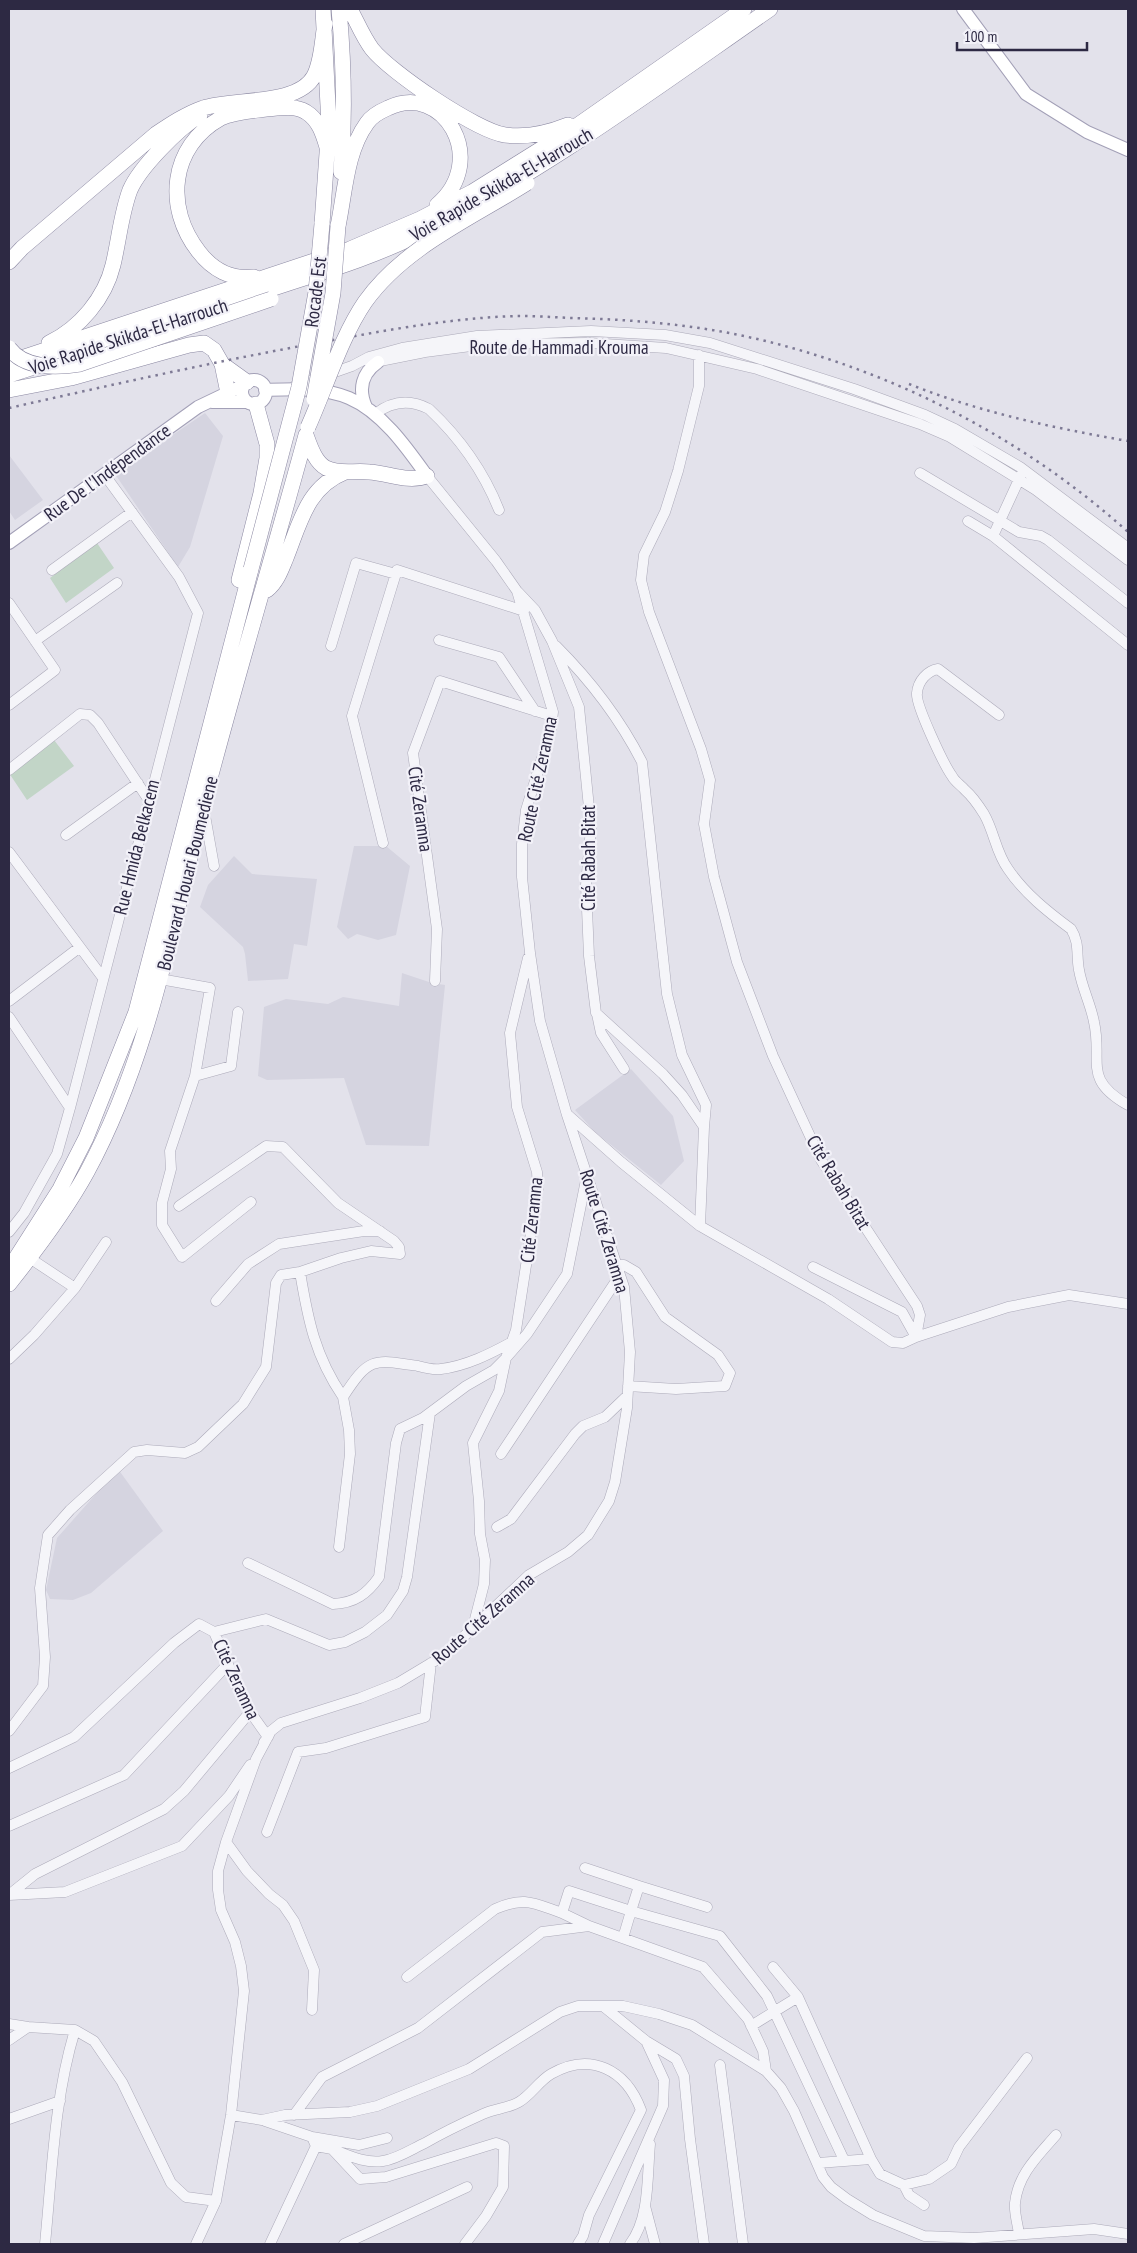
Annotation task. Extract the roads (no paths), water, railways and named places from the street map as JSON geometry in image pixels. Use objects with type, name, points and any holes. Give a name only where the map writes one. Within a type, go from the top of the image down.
[{"type":"highway","name":"Rocade Est","points":[[251,569],[299,387],[316,292],[329,125],[323,9]]},
{"type":"highway","name":"Rocade Est","points":[[307,431],[333,293],[344,124],[343,54],[339,9]]},
{"type":"highway","points":[[350,9],[373,50],[390,66],[478,126],[504,135],[529,136],[552,131],[614,101]]},
{"type":"highway","name":"Voie Rapide Skikda-El-Harrouch","points":[[9,362],[350,248],[420,219],[472,192],[524,161],[614,101],[744,9]]},
{"type":"highway","name":"Voie Rapide Skikda-El-Harrouch","points":[[9,375],[350,264],[413,237],[454,215],[612,118],[770,9]]},
{"type":"highway","points":[[9,262],[22,248],[156,134],[180,118],[204,108],[227,103],[289,96],[300,91],[313,78],[318,66],[325,24]]},
{"type":"highway","points":[[338,226],[350,162],[360,136],[368,122],[383,110],[397,103],[411,102],[427,106],[440,114],[450,124],[460,141],[462,159],[458,176],[452,189],[443,200],[420,219]]},
{"type":"highway","points":[[9,362],[58,339],[84,317],[107,285],[113,266],[125,204],[138,174],[195,118],[227,103]]},
{"type":"highway","points":[[280,272],[246,278],[221,272],[208,262],[195,247],[181,213],[177,182],[180,163],[194,139],[216,122],[228,116],[257,110],[290,107],[305,111],[316,121],[327,147]]},
{"type":"highway","points":[[428,476],[413,478],[371,472],[345,472],[324,468],[315,456],[307,431],[352,324],[364,303],[378,286],[422,247],[527,183],[573,150],[612,118]]},
{"type":"highway","points":[[9,348],[26,362],[64,367],[80,364],[271,299],[350,264]]},
{"type":"highway","points":[[9,390],[71,378],[189,345],[204,343],[214,350],[222,364],[228,393]]},
{"type":"highway","points":[[222,364],[246,384]]},
{"type":"highway","points":[[194,787],[190,781],[190,770],[261,493],[267,458],[267,444],[251,403]]},
{"type":"highway","name":"Boulevard Houari Boumediene","points":[[9,1269],[25,1255],[65,1208],[104,1137],[132,1072],[160,979],[203,803],[307,431]]},
{"type":"highway","points":[[263,593],[277,579],[314,494],[326,482],[345,472]]},
{"type":"highway","name":"Boulevard Houari Boumediene","points":[[9,1284],[86,1138],[123,1048],[146,978],[251,569]]},
{"type":"main road","points":[[963,9],[1026,94],[1087,132],[1128,150]]},
{"type":"main road","points":[[371,410],[361,393],[363,378],[378,362]]},
{"type":"main road","points":[[207,402],[251,403],[262,400],[265,390],[258,381],[246,384],[242,392],[251,403]]},
{"type":"main road","name":"Rue De l'Indépendance","points":[[9,543],[207,402],[246,384]]},
{"type":"main road","name":"Route Cité Zeramna","points":[[265,390],[328,392],[350,398],[371,410],[428,476]]},
{"type":"street","name":"Route de Hammadi Krouma","points":[[352,366],[369,356],[402,348],[477,336],[591,331],[665,335],[710,342],[925,415],[984,445],[1128,560]]},
{"type":"street","name":"Route de Hammadi Krouma","points":[[352,366],[448,348],[523,343],[639,345],[699,355],[757,369],[920,424],[1021,475],[1128,548]]},
{"type":"street","name":"Cité Rabah Bitat","points":[[699,355],[699,386],[678,471],[665,512],[644,555],[641,580],[649,612],[701,749],[710,780],[704,824],[714,877],[737,962],[773,1056],[822,1160],[918,1306],[920,1314],[916,1337]]},
{"type":"street","points":[[285,390],[352,366]]},
{"type":"street","points":[[371,410],[398,403],[419,403],[429,409],[478,464],[489,485],[498,510]]},
{"type":"street","points":[[920,473],[1019,532],[1041,536],[1048,540],[1128,603]]},
{"type":"street","name":"Rue Hmida Belkacem","points":[[9,1232],[24,1213],[56,1154],[70,1108],[198,612],[179,577],[104,474]]},
{"type":"street","points":[[993,536],[1002,521],[1021,475]]},
{"type":"street","name":"Route Cité Zeramna","points":[[196,2244],[216,2201],[231,2115],[244,1991],[235,1942],[221,1910],[218,1871],[226,1842],[256,1759],[271,1731],[281,1723],[360,1698],[398,1683],[443,1656],[529,1575],[568,1552],[588,1535],[609,1501],[615,1482],[628,1391],[630,1331],[624,1287],[567,1115],[540,1021],[530,952],[522,877],[522,844],[526,810],[551,729],[553,712],[517,592],[491,554],[428,476]]},
{"type":"street","points":[[52,570],[132,512]]},
{"type":"street","points":[[968,521],[993,536],[1128,645]]},
{"type":"street","points":[[331,646],[356,563],[396,574]]},
{"type":"street","points":[[383,843],[352,716],[397,570],[524,611]]},
{"type":"street","points":[[35,641],[117,583]]},
{"type":"street","name":"Cité Rabah Bitat","points":[[517,592],[535,610],[552,641],[579,707],[591,828],[586,885],[589,956],[601,1033],[624,1070]]},
{"type":"street","points":[[9,604],[55,670],[9,705]]},
{"type":"street","points":[[439,640],[499,656],[535,711]]},
{"type":"street","name":"Cité Rabah Bitat","points":[[552,641],[588,681],[632,741],[642,762],[667,994],[682,1055],[706,1106],[700,1226]]},
{"type":"street","points":[[998,715],[938,669],[931,670],[918,687],[917,699],[943,761],[951,776],[966,790],[983,813],[993,831],[1006,868],[1038,902],[1071,929],[1078,941],[1079,970],[1095,1025],[1097,1076],[1111,1094],[1128,1105]]},
{"type":"street","name":"Cité Zeramna","points":[[435,981],[437,929],[413,753],[440,681],[552,716]]},
{"type":"street","points":[[9,770],[80,714],[90,715],[98,723],[148,800]]},
{"type":"street","points":[[66,835],[138,783]]},
{"type":"street","points":[[203,803],[214,866]]},
{"type":"street","points":[[9,852],[103,978]]},
{"type":"street","points":[[9,1001],[80,947]]},
{"type":"street","name":"Cité Zeramna","points":[[506,1358],[516,1330],[538,1188],[537,1172],[518,1107],[510,1032],[530,952]]},
{"type":"street","points":[[160,979],[210,988],[195,1076],[170,1150],[171,1169],[162,1203],[162,1225],[182,1257],[251,1202]]},
{"type":"street","points":[[195,1076],[230,1066],[238,1012]]},
{"type":"street","points":[[597,1014],[663,1074],[682,1095],[704,1127]]},
{"type":"street","points":[[9,1017],[70,1108]]},
{"type":"street","points":[[567,1115],[700,1226],[828,1299],[892,1342],[903,1343],[1008,1307],[1069,1295],[1128,1304]]},
{"type":"street","points":[[9,1731],[43,1686],[46,1657],[40,1588],[48,1535],[70,1510],[134,1452],[147,1450],[185,1453],[198,1447],[230,1418],[252,1392],[266,1367],[276,1283],[281,1275],[300,1272],[341,1258],[371,1252],[400,1254],[399,1247],[394,1241],[338,1203],[283,1147],[266,1146],[179,1206]]},
{"type":"street","name":"Cité Zeramna","points":[[248,1563],[333,1604],[348,1603],[365,1593],[379,1577],[396,1442],[400,1429],[430,1413],[466,1386],[494,1370],[527,1334],[567,1274],[588,1174]]},
{"type":"street","points":[[216,1301],[248,1264],[279,1244],[380,1231]]},
{"type":"street","points":[[9,1359],[34,1335],[75,1288],[106,1242]]},
{"type":"street","points":[[25,1255],[75,1288]]},
{"type":"street","points":[[497,1527],[511,1519],[575,1434],[584,1426],[604,1417],[628,1391],[725,1386],[730,1373],[718,1355],[664,1317],[636,1272],[624,1265],[501,1454]]},
{"type":"street","points":[[813,1267],[902,1312],[916,1337]]},
{"type":"street","points":[[300,1272],[309,1323],[327,1374],[343,1398],[349,1430],[350,1454],[339,1547]]},
{"type":"street","points":[[343,1398],[369,1364],[383,1361],[439,1370],[486,1357],[512,1342]]},
{"type":"street","points":[[473,1627],[484,1584],[485,1560],[480,1534],[480,1502],[474,1443],[499,1391],[506,1358]]},
{"type":"street","name":"Cité Zeramna","points":[[9,1895],[65,1892],[182,1846],[229,1796],[268,1737],[250,1712],[214,1632],[266,1619],[328,1645],[345,1642],[365,1632],[387,1615],[403,1591],[407,1577],[430,1413]]},
{"type":"street","points":[[9,1768],[74,1738],[174,1643],[199,1624],[214,1632]]},
{"type":"street","points":[[268,1832],[298,1752],[326,1748],[425,1717],[431,1663]]},
{"type":"street","points":[[9,1826],[124,1775],[228,1664]]},
{"type":"street","points":[[9,1895],[35,1874],[164,1809],[184,1791],[250,1712]]},
{"type":"street","points":[[226,1842],[247,1871],[269,1894],[283,1905],[294,1921],[314,1970],[312,2010]]},
{"type":"street","points":[[585,1868],[707,1907]]},
{"type":"street","points":[[623,1938],[639,1886]]},
{"type":"street","points":[[562,1913],[569,1891],[720,1936],[767,1996],[844,2160]]},
{"type":"street","points":[[406,1977],[495,1909],[512,1902],[528,1901],[562,1913],[588,1926],[702,1967],[748,2019],[763,2051],[766,2071]]},
{"type":"street","points":[[294,2114],[322,2077],[418,2028],[542,1932],[588,1926]]},
{"type":"street","points":[[773,1966],[798,1997],[871,2159],[880,2174],[904,2185],[909,2195],[924,2205]]},
{"type":"street","points":[[751,2026],[798,1997]]},
{"type":"street","points":[[262,2120],[294,2114],[350,2112],[377,2106],[469,2069],[560,2012],[578,2006],[632,2008],[659,2014],[692,2025],[766,2071],[781,2088],[794,2110],[818,2163],[822,2177],[847,2199],[923,2240],[1094,2229],[1128,2234]]},
{"type":"street","points":[[603,2006],[646,2041],[676,2059],[684,2076],[690,2140],[704,2244]]},
{"type":"street","points":[[9,2024],[75,2030],[94,2041],[122,2082],[171,2183],[186,2197],[216,2201]]},
{"type":"street","points":[[9,2040],[28,2027]]},
{"type":"street","points":[[45,2244],[60,2101],[68,2054],[75,2030]]},
{"type":"street","points":[[603,2244],[664,2106],[664,2080],[646,2041]]},
{"type":"street","points":[[904,2185],[929,2178],[951,2164],[959,2147],[1028,2058]]},
{"type":"street","points":[[231,2115],[262,2120],[356,2159],[383,2161],[406,2152],[496,2108],[519,2102],[550,2075],[576,2064],[596,2064],[614,2073],[620,2079],[635,2095],[641,2110],[589,2215],[583,2236],[578,2244]]},
{"type":"street","points":[[720,2065],[743,2244]]},
{"type":"street","points":[[9,2119],[60,2101]]},
{"type":"street","points":[[1019,2234],[1014,2205],[1019,2184],[1029,2165],[1056,2135]]},
{"type":"street","points":[[630,2244],[635,2237],[644,2205],[650,2136]]},
{"type":"street","points":[[314,2142],[359,2145],[387,2138]]},
{"type":"street","points":[[270,2244],[314,2142]]},
{"type":"street","points":[[332,2149],[360,2179],[386,2177],[496,2143],[504,2146],[502,2187],[486,2216],[465,2244]]},
{"type":"street","points":[[818,2163],[871,2159]]},
{"type":"street","points":[[344,2244],[467,2187]]},
{"type":"street","points":[[644,2205],[655,2244]]},
{"type":"railway","points":[[9,408],[239,358],[441,322],[523,316],[608,319],[666,324],[724,332],[779,344],[834,361],[887,381],[939,405],[990,432],[1038,462],[1085,496],[1128,532]]},
{"type":"railway","points":[[909,384],[989,411],[1072,431],[1128,441]]}]
